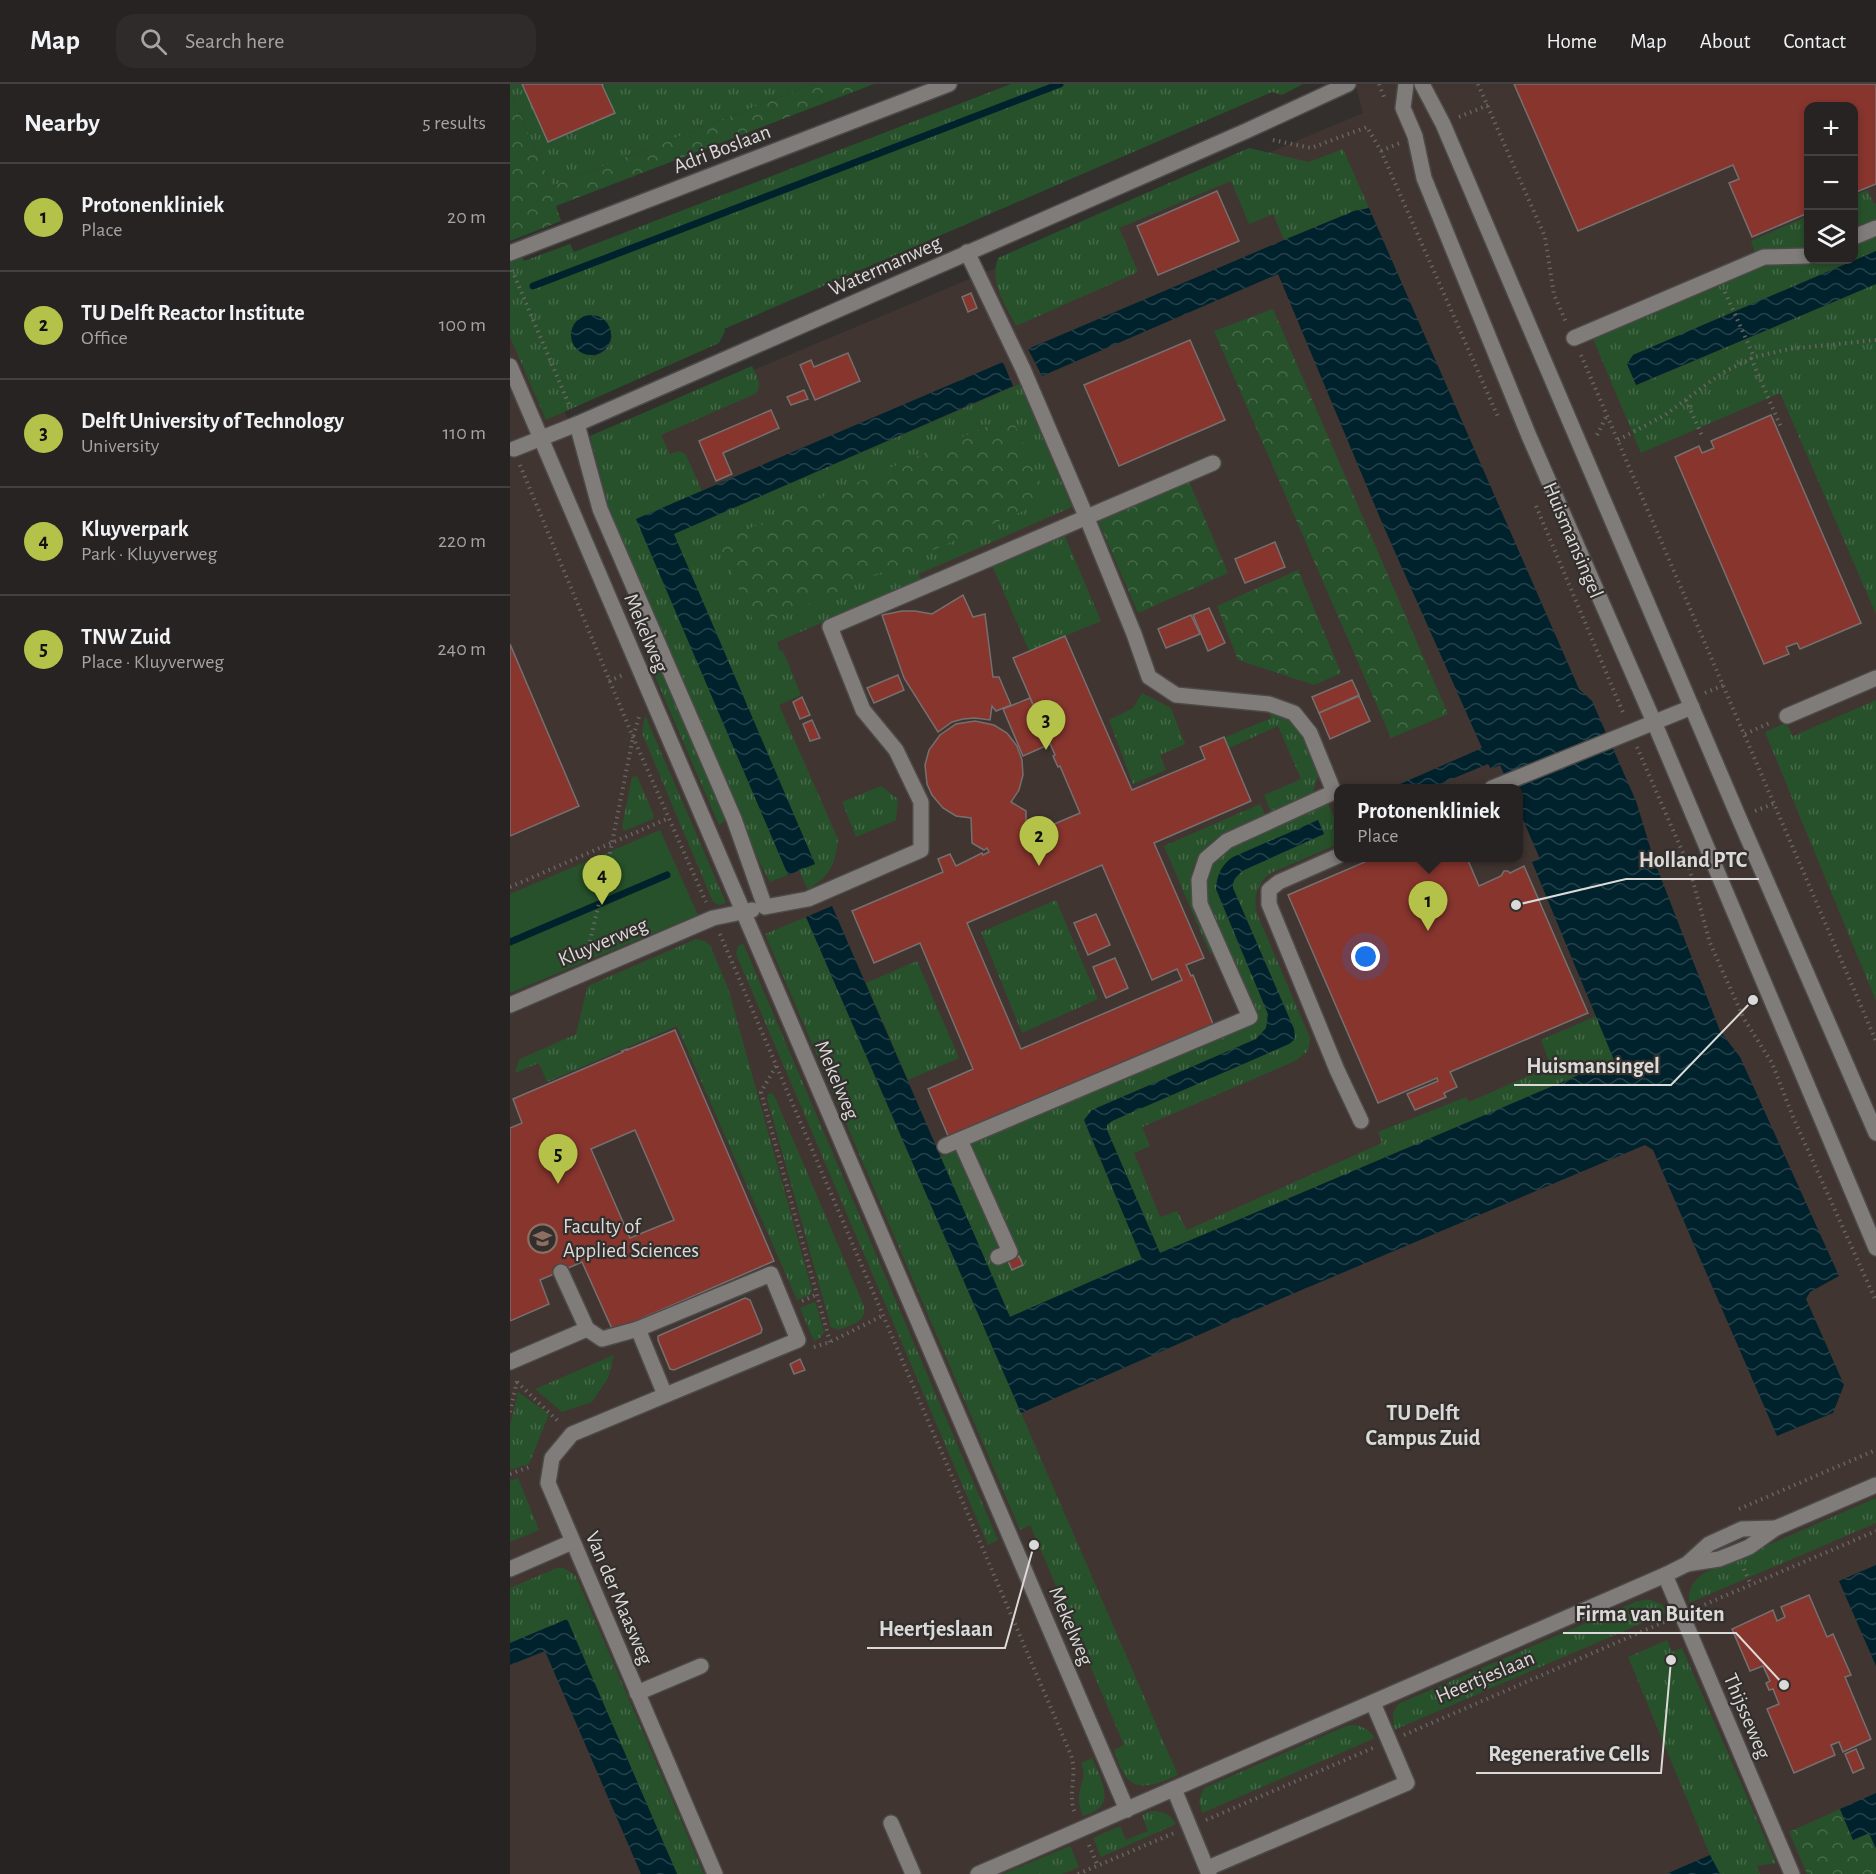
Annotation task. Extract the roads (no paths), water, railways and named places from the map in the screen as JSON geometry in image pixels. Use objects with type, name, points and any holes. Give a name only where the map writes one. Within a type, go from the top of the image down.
[{"type":"street","name":"Adri Boslaan","points":[[510,253],[949,84]]},
{"type":"street","name":"Watermanweg","points":[[514,449],[577,424],[1246,131],[1348,84]]},
{"type":"street","name":"Huismansingel","points":[[1406,84],[1403,108],[1415,136],[1424,178],[1525,426],[1654,722],[1876,1248]]},
{"type":"street","points":[[1422,84],[1443,124],[1876,1133]]},
{"type":"street","points":[[1858,235],[1876,228]]},
{"type":"street","points":[[968,252],[1023,369],[1086,516],[1149,677],[1176,695],[1269,704],[1294,713],[1310,733],[1334,791]]},
{"type":"street","points":[[1574,338],[1764,257],[1804,256]]},
{"type":"street","name":"Mekelweg","points":[[510,366],[1127,1810]]},
{"type":"street","points":[[577,424],[600,509],[734,819],[765,908]]},
{"type":"street","points":[[1086,516],[1213,463]]},
{"type":"street","name":"Kluyverweg","points":[[510,1005],[713,918],[808,899],[921,850],[921,802],[896,750],[863,710],[830,627],[1086,516]]},
{"type":"street","points":[[1787,716],[1876,678]]},
{"type":"street","points":[[1504,784],[1692,706]]},
{"type":"street","points":[[945,1146],[1250,1017],[1200,904],[1199,880],[1206,859],[1227,841],[1334,797]]},
{"type":"street","points":[[1334,858],[1279,882],[1269,890],[1269,904],[1360,1122]]},
{"type":"street","points":[[960,1140],[1010,1252],[998,1257]]},
{"type":"street","points":[[561,1272],[587,1329],[602,1339],[638,1329],[665,1395]]},
{"type":"street","name":"Van der Maasweg","points":[[638,1329],[771,1274],[798,1340],[572,1434],[552,1458],[548,1483],[715,1874]]},
{"type":"street","points":[[516,1359],[587,1329]]},
{"type":"street","name":"Heertjeslaan","points":[[978,1874],[1687,1564],[1719,1559],[1749,1547],[1776,1528],[1876,1485]]},
{"type":"street","points":[[510,1569],[572,1542]]},
{"type":"street","name":"Thijsseweg","points":[[1665,1575],[1792,1874]]},
{"type":"street","points":[[637,1693],[701,1666]]},
{"type":"street","points":[[1174,1789],[1208,1871],[1407,1783],[1373,1703]]},
{"type":"street","points":[[891,1823],[913,1874]]},
{"type":"water","points":[[1369,208],[1579,689],[1592,701],[1636,801],[1654,860],[1720,1031],[1740,1057],[1839,1276],[1810,1292],[1806,1299],[1844,1385],[1833,1413],[1777,1436],[1653,1150],[1645,1145],[1278,1300],[1021,1413],[806,917],[832,906],[1010,1317],[1142,1259],[1084,1120],[1092,1110],[1256,1039],[1266,1028],[1268,1014],[1216,889],[1217,879],[1220,871],[1233,857],[1318,820],[1324,834],[1244,870],[1233,882],[1233,888],[1294,1029],[1295,1039],[1289,1044],[1107,1125],[1107,1130],[1160,1253],[1614,1060],[1532,862],[1540,859],[1523,820],[1523,784],[1508,784],[1500,765],[1491,769],[1488,764],[1440,784],[1400,784],[1482,748],[1383,525],[1278,274],[1042,376],[1028,349],[1354,211]]},
{"type":"water","points":[[1876,251],[1876,284],[1636,385],[1627,364],[1633,355],[1846,264],[1858,264],[1858,259]]},
{"type":"water","points":[[591,315],[599,316],[605,321],[610,327],[610,343],[605,349],[599,354],[591,355],[583,354],[577,349],[572,343],[571,335],[572,327],[577,321],[583,316]]},
{"type":"water","points":[[1003,362],[1013,386],[674,534],[815,864],[788,875],[636,519]]},
{"type":"water","points":[[1876,1565],[1876,1666],[1839,1581]]},
{"type":"water","points":[[567,1619],[677,1874],[641,1874],[545,1651],[510,1665],[510,1643]]},
{"type":"water","points":[[1876,1793],[1876,1849],[1869,1833],[1853,1840],[1840,1809]]},
{"type":"water","points":[[1710,1855],[1720,1874],[1666,1874]]},
{"type":"waterway","points":[[533,286],[1060,84]]},
{"type":"waterway","points":[[510,942],[667,875]]},
{"type":"place","name":"Delft University of Technology","points":[[1046,750]]},
{"type":"place","name":"TU Delft Reactor Institute","points":[[1039,866]]},
{"type":"place","name":"Kluyverpark","points":[[602,905]]},
{"type":"place","name":"Holland PTC","points":[[1516,905]]},
{"type":"place","name":"Protonenkliniek","points":[[1428,931]]},
{"type":"place","name":"Huismansingel","points":[[1753,1000]]},
{"type":"place","name":"TNW Zuid","points":[[558,1184]]},
{"type":"place","name":"Faculty of Applied Sciences","points":[[542,1238]]},
{"type":"place","name":"Heertjeslaan","points":[[1034,1545]]},
{"type":"place","name":"Regenerative Cells","points":[[1671,1660]]},
{"type":"place","name":"Firma van Buiten","points":[[1784,1685]]},
{"type":"district","name":"TU Delft Campus Zuid","points":[[1423,1426]]}]
